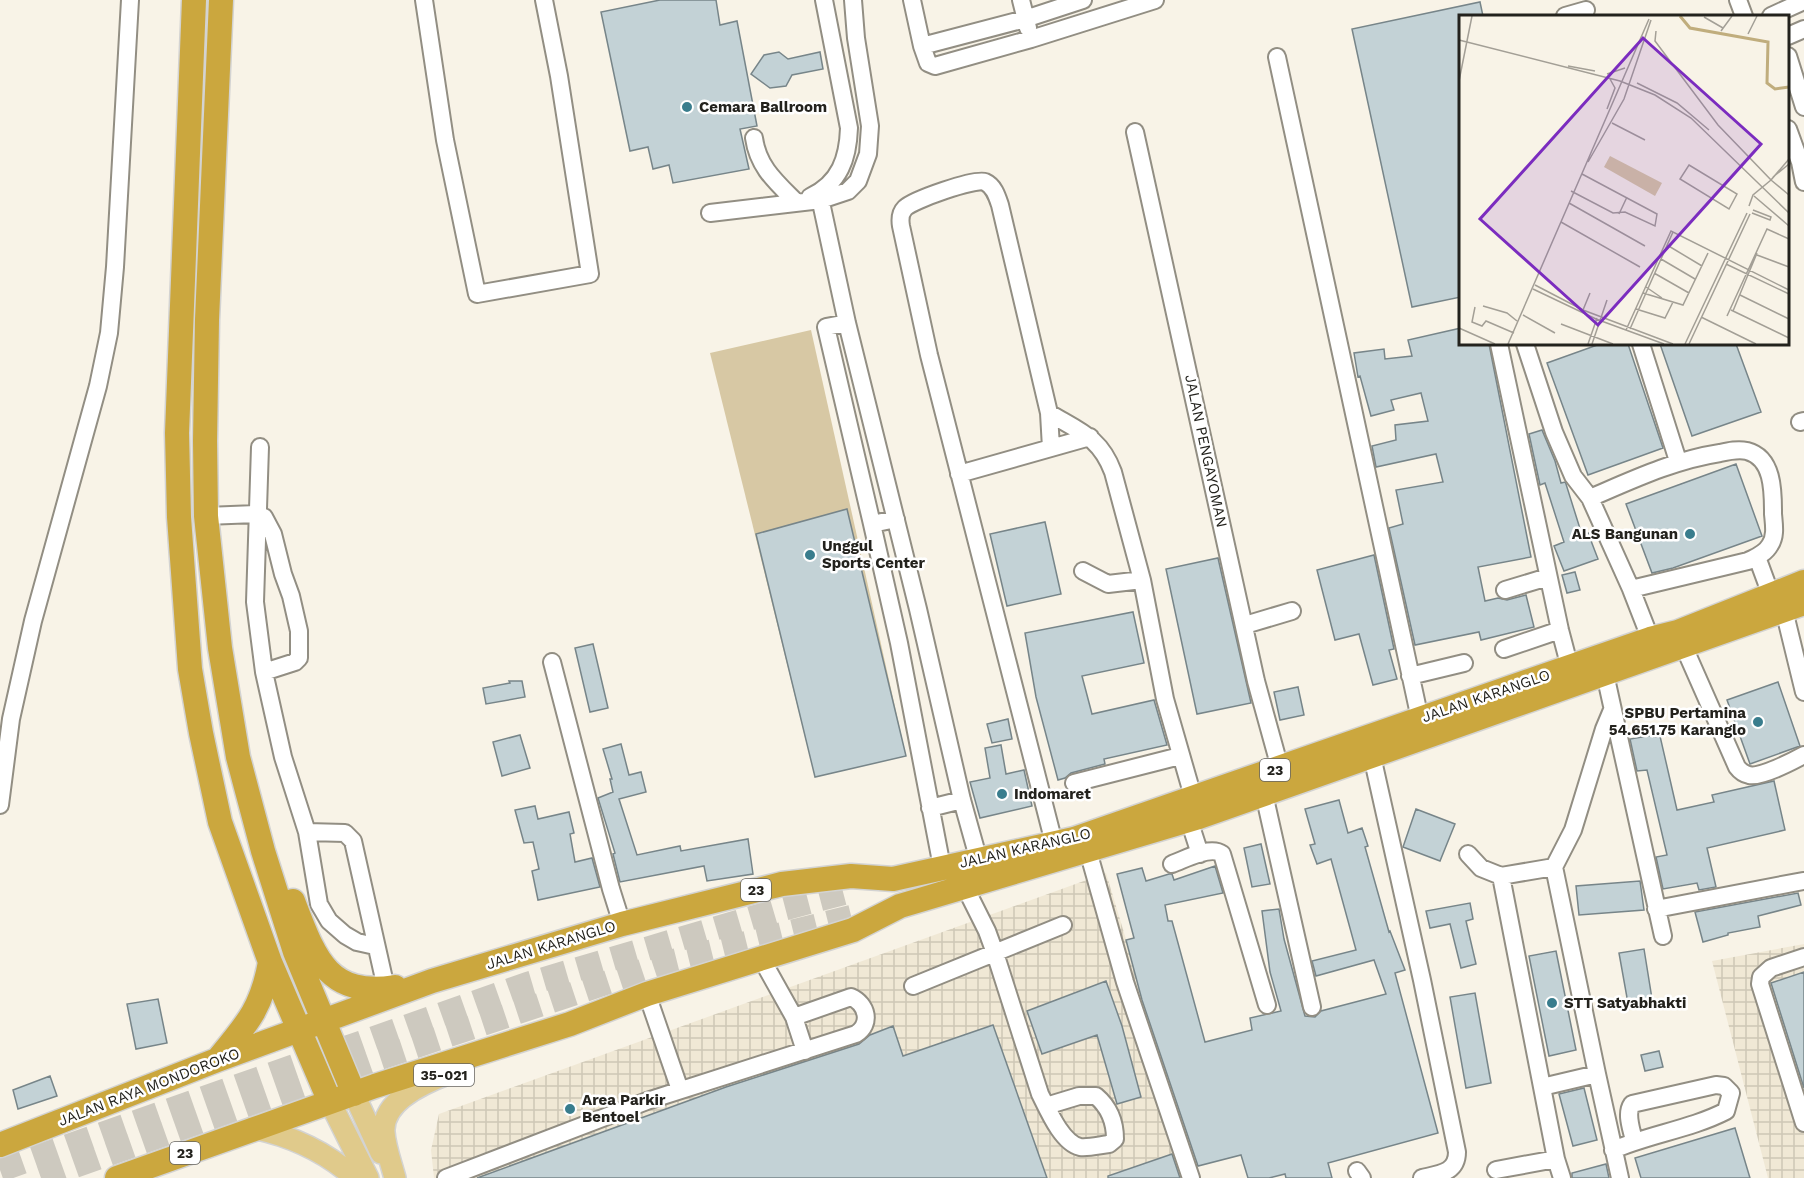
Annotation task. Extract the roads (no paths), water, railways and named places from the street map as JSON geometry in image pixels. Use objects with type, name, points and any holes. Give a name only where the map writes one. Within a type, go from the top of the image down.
[{"type":"highway","points":[[194,0],[177,433],[178,517],[190,669],[220,822],[270,962],[330,1102]]},
{"type":"highway","points":[[221,0],[207,320],[205,441],[250,761],[279,866],[313,948],[329,973],[341,982],[354,987],[386,988],[432,981]]},
{"type":"highway","points":[[214,516],[220,648],[238,757],[263,851],[295,952],[354,1094]]},
{"type":"highway","name":"JALAN KARANGLO","points":[[330,1102],[570,1024],[647,994],[853,930],[900,906],[1088,851],[1193,812],[1280,768],[1570,668],[1654,647],[1786,603],[1804,582]]},
{"type":"highway","name":"JALAN KARANGLO","points":[[298,1030],[432,981],[622,924],[782,884],[851,876],[893,879],[1264,794],[1605,674],[1654,647]]},
{"type":"highway","name":"23","points":[[844,894],[893,879]]},
{"type":"highway","name":"23","points":[[855,916],[900,906]]},
{"type":"highway","points":[[217,1060],[246,1025],[261,1000],[266,988],[270,962]]},
{"type":"highway","name":"JALAN RAYA MONDOROKO","points":[[0,1145],[298,1030]]},
{"type":"highway","name":"23","points":[[117,1178],[330,1102]]},
{"type":"main road","name":"35-021","points":[[393,1178],[383,1130],[390,1112],[406,1095],[417,1086],[570,1024]]},
{"type":"main road","name":"35-021","points":[[354,1094],[393,1178]]},
{"type":"main road","points":[[330,1102],[368,1178]]},
{"type":"main road","points":[[253,1128],[298,1140],[342,1166],[355,1178]]},
{"type":"street","points":[[0,805],[11,719],[31,632],[98,386],[109,333],[115,267],[130,0]]},
{"type":"street","points":[[424,0],[445,140],[477,294],[590,274],[559,76],[544,0]]},
{"type":"street","points":[[820,196],[839,173],[847,149],[849,128],[824,0]]},
{"type":"street","points":[[710,213],[820,196],[852,188],[861,177],[868,154],[870,126],[856,38],[854,0]]},
{"type":"street","points":[[912,0],[922,46],[928,63],[932,66],[939,66],[1031,39],[1135,3],[1155,0]]},
{"type":"street","points":[[1022,0],[1031,39]]},
{"type":"street","points":[[922,46],[1025,19],[1083,0]]},
{"type":"street","points":[[1738,0],[1744,15]]},
{"type":"street","points":[[1767,0],[1773,15]]},
{"type":"street","points":[[1775,15],[1804,1]]},
{"type":"street","points":[[1569,15],[1587,10]]},
{"type":"street","points":[[1789,36],[1804,29]]},
{"type":"street","points":[[1277,57],[1420,719]]},
{"type":"street","points":[[1789,59],[1804,107]]},
{"type":"street","points":[[849,128],[870,126]]},
{"type":"street","name":"JALAN PENGAYOMAN","points":[[1135,132],[1256,681],[1280,768]]},
{"type":"street","points":[[1789,135],[1794,164],[1804,182]]},
{"type":"street","points":[[754,138],[761,164],[770,176],[799,201]]},
{"type":"street","points":[[839,173],[861,177]]},
{"type":"street","points":[[1051,448],[1049,413],[997,194],[987,183],[978,180],[924,198],[906,207],[902,213],[901,226],[929,356],[951,434],[959,474],[1054,843]]},
{"type":"street","points":[[820,196],[847,322],[925,637],[962,800],[979,861]]},
{"type":"street","points":[[847,322],[826,327],[899,643],[942,867]]},
{"type":"street","points":[[1498,345],[1570,668]]},
{"type":"street","points":[[1525,345],[1554,432],[1574,476],[1590,498],[1654,647]]},
{"type":"street","points":[[1641,345],[1678,461]]},
{"type":"street","points":[[1049,413],[1090,437],[1108,458],[1142,580],[1165,699],[1193,812],[1200,854]]},
{"type":"street","points":[[959,474],[1090,437]]},
{"type":"street","points":[[260,447],[256,514],[255,602],[264,672],[283,758],[307,832],[319,904],[330,921],[345,935],[357,942],[375,946]]},
{"type":"street","points":[[1590,498],[1678,461],[1737,450],[1753,454],[1762,462],[1770,476],[1773,489],[1774,536],[1770,546],[1757,557],[1630,589]]},
{"type":"street","points":[[214,516],[256,514],[264,517],[273,534],[299,631],[297,660],[264,672]]},
{"type":"street","points":[[872,524],[896,519]]},
{"type":"street","points":[[1757,557],[1786,603],[1804,692]]},
{"type":"street","points":[[1083,571],[1108,584],[1142,580]]},
{"type":"street","points":[[1505,590],[1548,577]]},
{"type":"street","points":[[892,614],[918,609]]},
{"type":"street","points":[[1245,625],[1292,611]]},
{"type":"street","points":[[1504,649],[1560,630]]},
{"type":"street","points":[[899,643],[925,637]]},
{"type":"street","points":[[1680,639],[1737,767],[1742,772],[1746,775],[1757,775],[1804,755]]},
{"type":"street","points":[[552,662],[622,924]]},
{"type":"street","points":[[1410,676],[1464,663]]},
{"type":"street","points":[[1605,674],[1663,936]]},
{"type":"street","points":[[1612,710],[1573,830],[1554,867],[1620,1178]]},
{"type":"street","points":[[1074,783],[1180,756]]},
{"type":"street","points":[[1372,756],[1422,980],[1457,1160],[1450,1170],[1422,1178]]},
{"type":"street","points":[[1264,794],[1312,1007]]},
{"type":"street","points":[[930,808],[962,800]]},
{"type":"street","points":[[307,832],[345,833],[353,841],[386,988]]},
{"type":"street","points":[[1088,851],[1125,982],[1191,1178]]},
{"type":"street","points":[[1172,864],[1200,854],[1219,851],[1224,857],[1267,1005]]},
{"type":"street","points":[[1468,854],[1481,868],[1501,876],[1554,867]]},
{"type":"street","points":[[1501,876],[1556,1159],[1562,1178]]},
{"type":"street","points":[[1656,909],[1803,881]]},
{"type":"street","points":[[965,887],[996,954],[1040,1094],[1046,1106]]},
{"type":"street","points":[[913,986],[1063,925]]},
{"type":"street","points":[[1804,957],[1771,968],[1761,976],[1760,984],[1804,1123]]},
{"type":"street","points":[[761,958],[794,1017],[805,1051]]},
{"type":"street","points":[[647,994],[680,1090]]},
{"type":"street","points":[[446,1178],[466,1174],[680,1090],[859,1032],[865,1025],[867,1017],[862,1005],[851,998],[794,1017]]},
{"type":"street","points":[[1542,1087],[1597,1074]]},
{"type":"street","points":[[1613,1150],[1634,1141],[1717,1116],[1726,1111],[1731,1093],[1724,1086],[1716,1085],[1632,1104],[1629,1114],[1634,1141]]},
{"type":"street","points":[[1496,1170],[1556,1159]]},
{"type":"tunnel","points":[[0,1170],[527,984],[844,893]]},
{"type":"tunnel","points":[[41,1178],[374,1060],[669,962],[855,916]]},
{"type":"place","name":"Cemara Ballroom","points":[[687,107]]},
{"type":"place","name":"ALS Bangunan","points":[[1690,534]]},
{"type":"place","name":"Unggul Sports Center","points":[[810,555]]},
{"type":"place","name":"SPBU Pertamina 54.651.75 Karanglo","points":[[1758,722]]},
{"type":"place","name":"Indomaret","points":[[1002,794]]},
{"type":"place","name":"STT Satyabhakti","points":[[1552,1003]]},
{"type":"place","name":"Area Parkir Bentoel","points":[[570,1109]]}]
